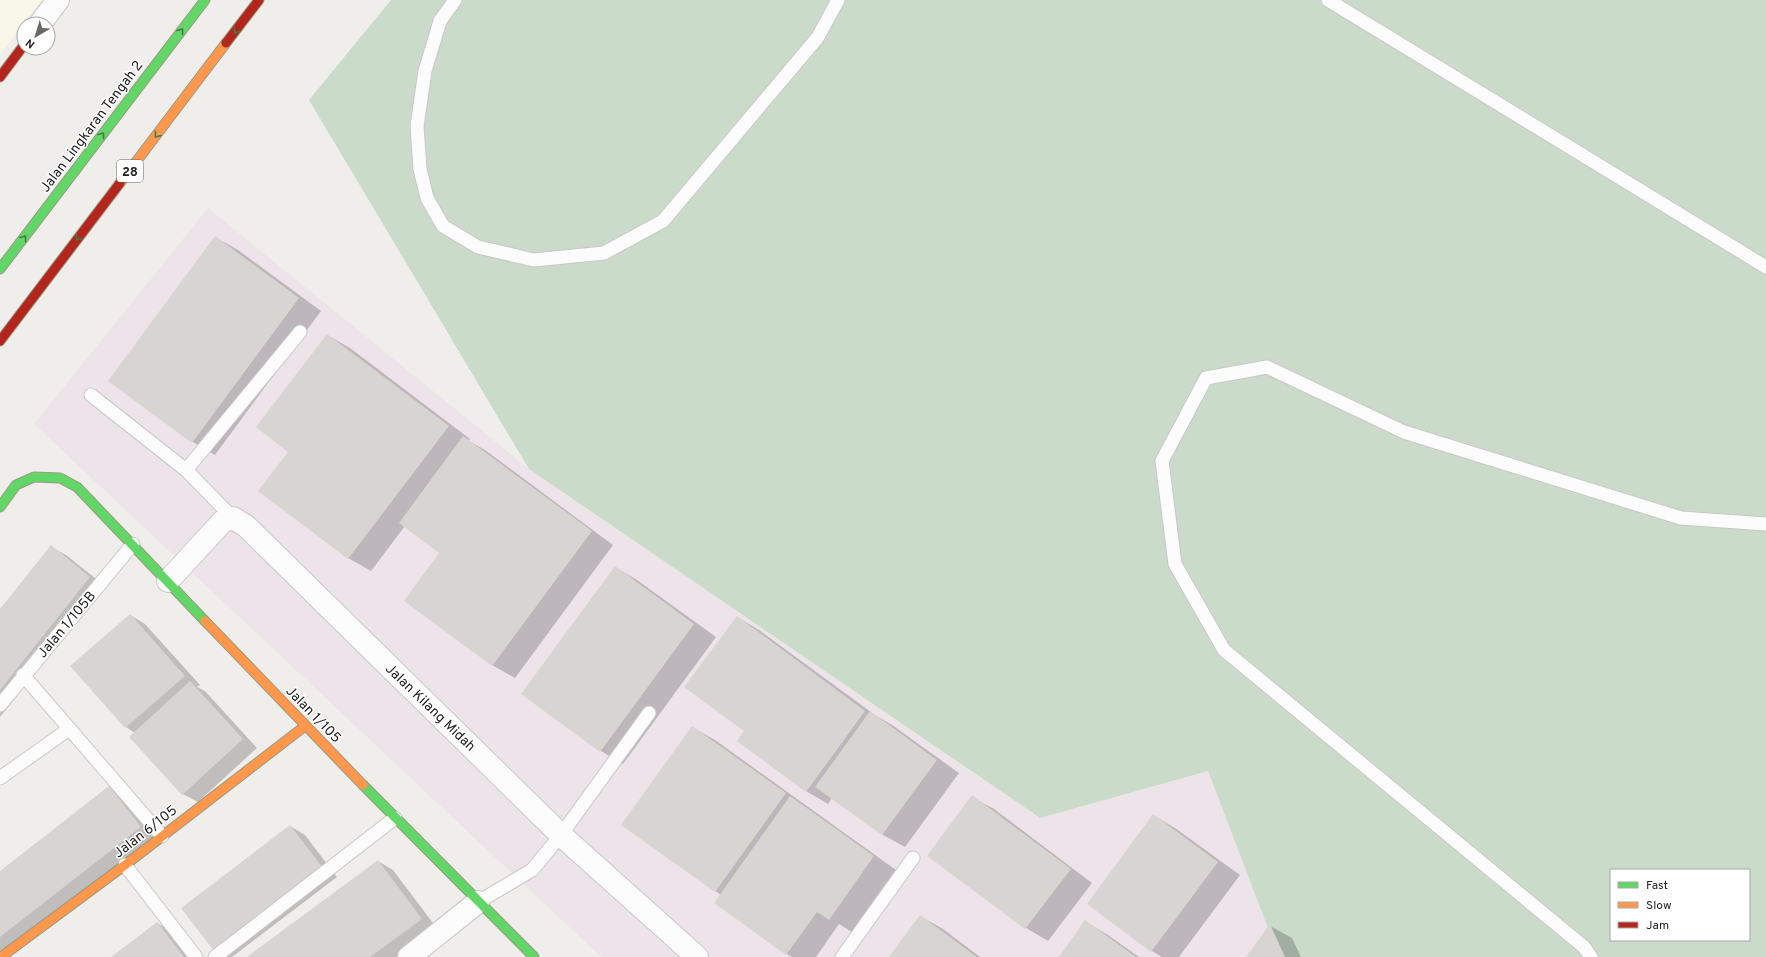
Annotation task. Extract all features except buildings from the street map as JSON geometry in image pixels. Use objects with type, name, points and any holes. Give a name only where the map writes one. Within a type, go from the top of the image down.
[{"type":"main road","name":"Jalan Lingkaran Tengah 2","points":[[0,269],[204,0]]},
{"type":"main road","name":"28","points":[[0,341],[259,0]]},
{"type":"main road","points":[[0,77],[16,56]]},
{"type":"main road","name":"Jalan 1/105","points":[[0,507],[16,485],[34,477],[60,478],[77,487],[305,726],[534,957]]},
{"type":"main road","name":"Jalan 6/105","points":[[1,957],[125,865],[305,726]]},
{"type":"street","points":[[46,16],[58,0]]},
{"type":"street","points":[[168,581],[223,521],[233,518]]},
{"type":"street","name":"Jalan Kilang Midah","points":[[233,518],[246,526],[561,835],[697,957]]},
{"type":"street","points":[[409,957],[478,902]]},
{"type":"lane","points":[[455,0],[440,21],[425,71],[417,126],[420,169],[427,198],[443,226],[478,247],[534,260],[604,253],[663,221],[818,36],[838,0]]},
{"type":"lane","points":[[1328,0],[1766,267]]},
{"type":"lane","points":[[186,470],[300,332]]},
{"type":"lane","points":[[1591,957],[1584,947],[1224,650],[1175,564],[1162,461],[1206,378],[1267,367],[1404,432],[1681,518],[1766,524]]},
{"type":"lane","points":[[91,394],[186,470],[233,518]]},
{"type":"lane","name":"Jalan 1/105B","points":[[0,705],[23,675],[133,544]]},
{"type":"lane","points":[[23,675],[162,836]]},
{"type":"lane","points":[[478,902],[532,870],[561,835],[649,713]]},
{"type":"lane","points":[[0,778],[69,729]]},
{"type":"lane","points":[[215,957],[395,818]]},
{"type":"lane","points":[[842,957],[913,858]]},
{"type":"lane","points":[[125,865],[196,957]]},
{"type":"shaded area","points":[[0,0],[41,0],[29,16],[16,16],[16,34],[0,55]]},
{"type":"shaded area","points":[[208,208],[529,469],[1039,818],[1208,771],[1279,957],[601,957],[34,424]]},
{"type":"green space","points":[[391,0],[1766,0],[1766,957],[1279,957],[1208,771],[1040,818],[529,469],[309,100]]},
{"type":"traffic: fast","points":[[0,269],[205,0]]},
{"type":"traffic: fast","points":[[0,507],[16,485],[34,477],[60,478],[77,487],[205,621]]},
{"type":"traffic: fast","points":[[363,785],[534,957]]},
{"type":"traffic: slow","points":[[120,183],[226,43]]},
{"type":"traffic: slow","points":[[205,621],[363,785]]},
{"type":"traffic: slow","points":[[1,957],[125,865],[305,726]]},
{"type":"traffic: jam","points":[[226,43],[259,0]]},
{"type":"traffic: jam","points":[[0,77],[16,56]]},
{"type":"traffic: jam","points":[[0,341],[120,183]]}]
